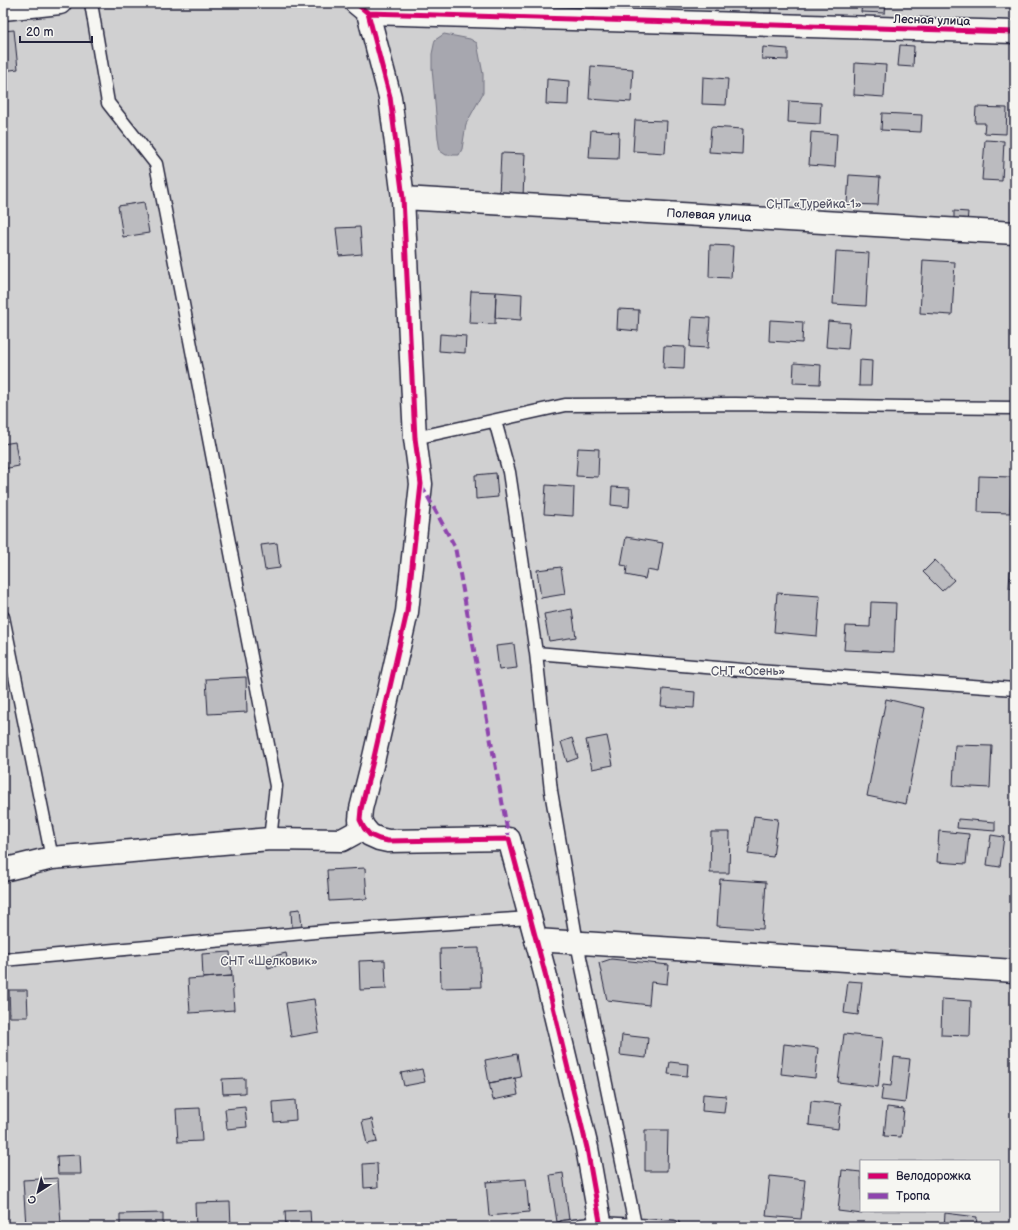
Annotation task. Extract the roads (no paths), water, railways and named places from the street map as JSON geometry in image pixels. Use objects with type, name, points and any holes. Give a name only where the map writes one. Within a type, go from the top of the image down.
[{"type":"street","points":[[3,9],[60,3]]},
{"type":"street","points":[[362,8],[390,97],[403,198],[415,438],[421,484],[407,612],[361,809],[360,820],[370,835],[388,841],[509,839],[588,1148],[601,1225]]},
{"type":"street","name":"Лесная улица","points":[[362,8],[1015,32]]},
{"type":"street","name":"Полевая улица","points":[[403,198],[1015,233]]},
{"type":"street","points":[[3,870],[52,858],[270,839],[342,840],[364,828]]},
{"type":"street","points":[[536,940],[1015,972]]},
{"type":"lane","points":[[91,3],[108,102],[156,164],[276,786],[270,839]]},
{"type":"lane","points":[[415,438],[564,405],[735,404],[1015,408]]},
{"type":"lane","points":[[495,421],[509,472],[536,653],[551,791],[577,943],[635,1225]]},
{"type":"lane","points":[[3,617],[52,858]]},
{"type":"lane","points":[[536,653],[742,670],[1015,689]]},
{"type":"lane","points":[[3,960],[326,931],[530,918]]},
{"type":"lane","points":[[564,1227],[601,1225],[674,1227]]},
{"type":"park label","name":"СНТ «Турейка-1»","points":[[814,204]]},
{"type":"park label","name":"СНТ «Осень»","points":[[748,671]]},
{"type":"park label","name":"СНТ «Шелковик»","points":[[269,961]]}]
